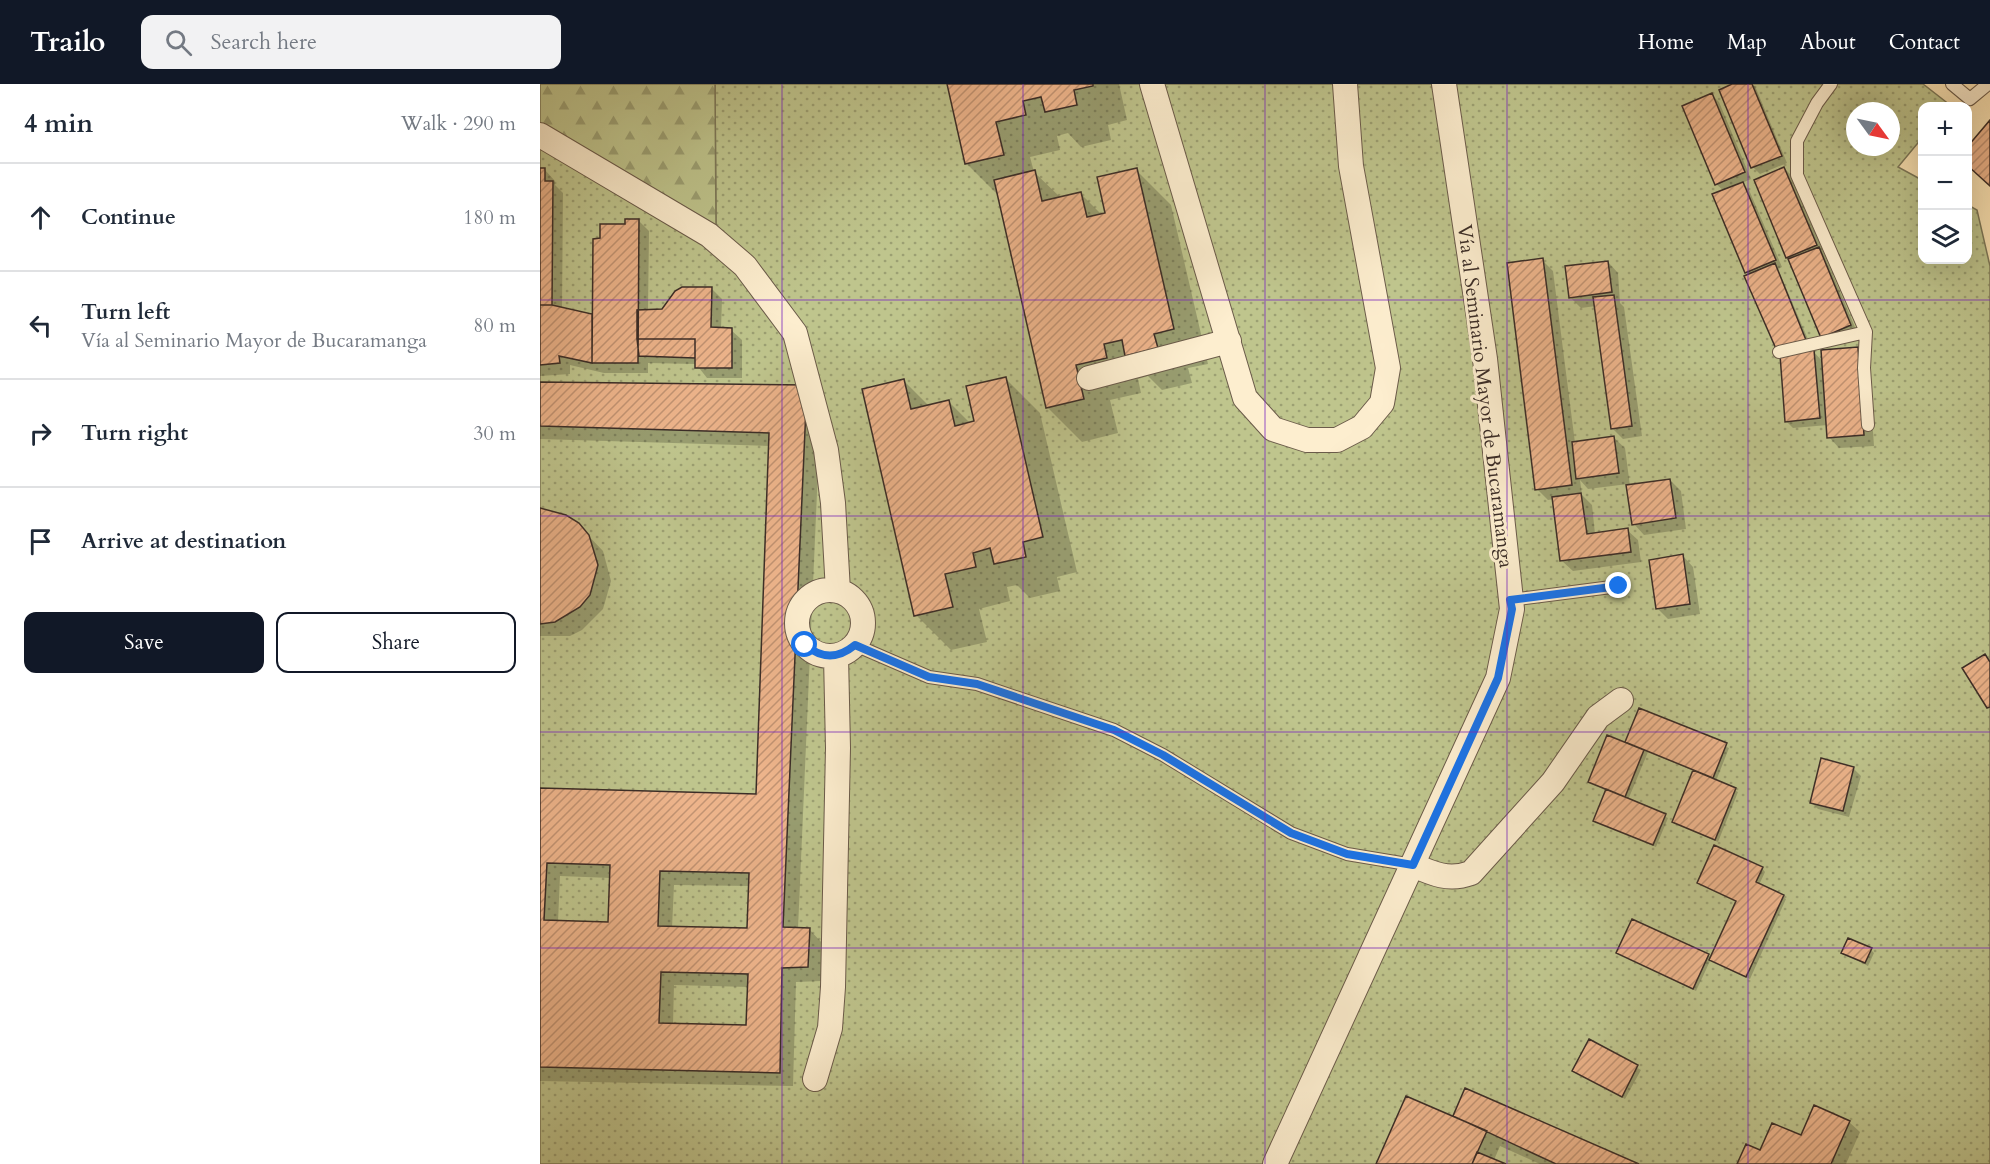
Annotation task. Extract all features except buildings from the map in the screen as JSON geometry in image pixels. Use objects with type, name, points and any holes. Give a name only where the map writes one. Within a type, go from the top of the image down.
[{"type":"street","points":[[1152,84],[1245,398],[1273,429],[1307,440],[1337,440],[1362,427],[1382,403],[1389,368],[1351,165],[1346,84]]},
{"type":"street","name":"Vía al Seminario Mayor de Bucaramanga","points":[[1275,1164],[1498,678],[1512,609],[1485,359],[1444,84]]},
{"type":"street","points":[[540,135],[709,235],[745,266],[795,333],[826,450],[833,503],[838,591]]},
{"type":"street","points":[[1089,378],[1228,341]]},
{"type":"street","points":[[815,1079],[830,1028],[833,987],[838,748],[846,650],[864,627],[863,617],[854,600],[838,591],[826,590],[806,601],[797,623],[805,645],[825,656],[846,650]]},
{"type":"street","points":[[1413,865],[1436,875],[1456,878],[1471,873],[1553,782],[1598,717],[1621,700]]},
{"type":"lane","points":[[1831,84],[1817,103],[1797,141],[1797,175],[1866,332],[1864,368],[1868,425]]},
{"type":"lane","points":[[1952,84],[1970,99],[1988,84]]},
{"type":"lane","points":[[1779,352],[1866,332]]},
{"type":"lane","points":[[1510,600],[1619,586]]},
{"type":"lane","points":[[846,650],[929,677],[977,684],[1114,730],[1163,755],[1291,833],[1347,854],[1413,865]]},
{"type":"green space","points":[[540,84],[715,84],[716,226],[540,131]]},
{"type":"green space","points":[[715,84],[1923,84],[1946,102],[1918,102],[1918,143],[1898,167],[1918,178],[1918,264],[1972,264],[1972,207],[1977,210],[1990,266],[1990,1164],[540,1164],[540,131],[716,226]]},
{"type":"route","points":[[805,645],[825,656],[836,656],[847,652],[855,645],[929,677],[977,684],[1114,730],[1163,755],[1291,833],[1347,854],[1413,865],[1498,678],[1512,609],[1510,600],[1619,586]]}]
